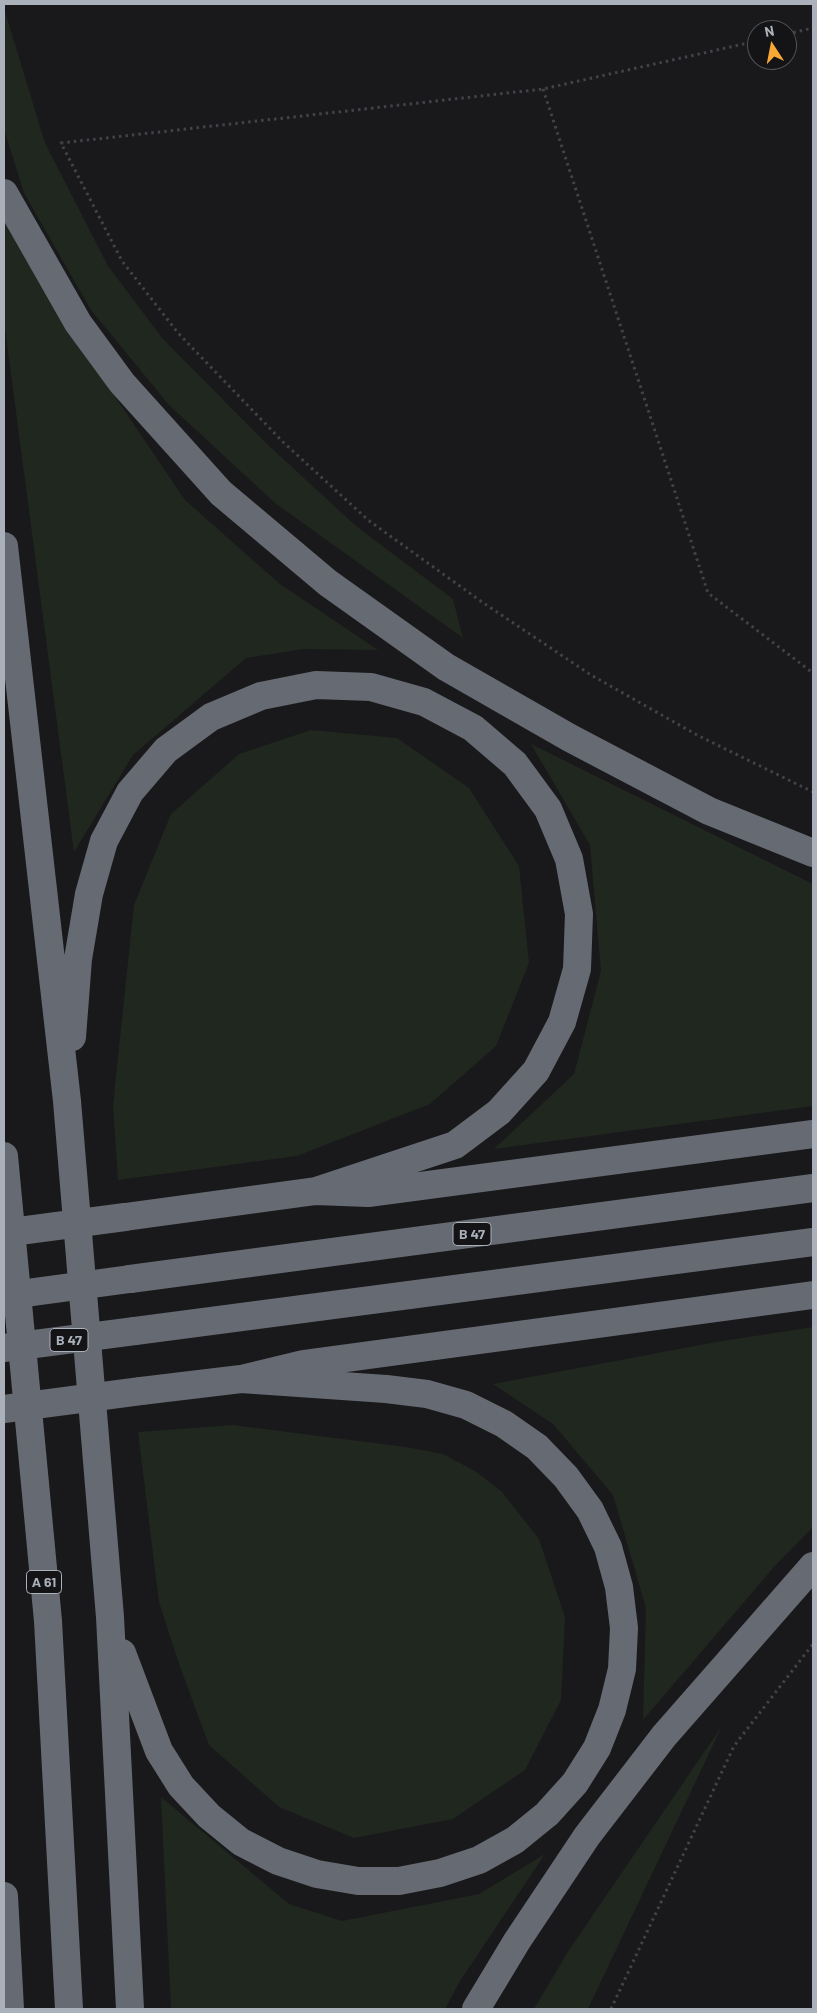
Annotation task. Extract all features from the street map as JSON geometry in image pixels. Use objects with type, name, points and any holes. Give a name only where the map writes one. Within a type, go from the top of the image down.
[{"type":"highway","points":[[4,193],[78,323],[122,383],[221,493],[328,582],[446,667],[570,738],[709,811],[813,853]]},
{"type":"highway","points":[[4,546],[66,1101],[110,1617],[130,2009]]},
{"type":"highway","points":[[66,1101],[78,959],[89,894],[104,841],[130,792],[166,750],[219,714],[261,696],[316,685],[371,687],[424,702],[473,728],[515,764],[548,809],[570,859],[579,914],[577,969],[562,1022],[536,1071],[499,1112],[455,1145],[316,1191]]},
{"type":"highway","points":[[4,1234],[316,1191],[368,1193],[813,1134]]},
{"type":"highway","name":"A 61","points":[[4,1156],[48,1621],[69,2009]]},
{"type":"highway","name":"B 47","points":[[4,1296],[813,1188]]},
{"type":"highway","name":"B 47","points":[[4,1348],[813,1242]]},
{"type":"highway","points":[[4,1409],[241,1379],[303,1364],[813,1296]]},
{"type":"highway","points":[[110,1617],[130,1680],[159,1751],[181,1786],[209,1816],[241,1842],[278,1861],[317,1874],[358,1881],[399,1881],[440,1874],[479,1860],[515,1840],[547,1814],[575,1783],[597,1748],[612,1710],[622,1669],[624,1628],[619,1587],[608,1548],[590,1510],[566,1477],[537,1447],[504,1424],[466,1405],[427,1394],[386,1389],[241,1379]]},
{"type":"highway","points":[[476,2009],[517,1942],[588,1836],[664,1736],[813,1566]]},
{"type":"highway","points":[[4,1896],[10,2009]]},
{"type":"path","points":[[797,32],[813,28]]},
{"type":"path","points":[[747,43],[543,89],[61,143],[122,260],[178,333],[283,442],[368,520],[482,602],[591,675],[697,735],[813,792]]},
{"type":"path","points":[[543,89],[708,593],[813,673]]},
{"type":"path","points":[[611,2009],[734,1746],[813,1644]]},
{"type":"shaded area","points":[[4,8],[45,143],[108,266],[163,339],[266,443],[356,526],[453,599],[463,638],[275,503],[169,405],[91,310],[24,193],[4,129]]},
{"type":"shaded area","points":[[4,220],[45,293],[185,500],[280,584],[378,650],[304,649],[246,658],[133,755],[74,852],[4,321]]},
{"type":"shaded area","points":[[311,730],[397,738],[469,788],[519,866],[529,963],[496,1046],[430,1104],[297,1156],[118,1180],[113,1105],[134,905],[171,814],[239,754]]},
{"type":"shaded area","points":[[531,744],[813,884],[813,1106],[494,1149],[574,1074],[601,971],[590,845]]},
{"type":"shaded area","points":[[813,1327],[813,1527],[774,1567],[643,1720],[646,1608],[613,1495],[553,1424],[493,1384],[716,1342]]},
{"type":"shaded area","points":[[233,1425],[406,1447],[443,1454],[475,1471],[501,1491],[539,1539],[565,1617],[561,1700],[525,1770],[453,1819],[354,1838],[279,1807],[209,1745],[179,1664],[159,1602],[138,1432]]},
{"type":"shaded area","points":[[722,1726],[588,2009],[534,2009],[569,1950]]},
{"type":"shaded area","points":[[161,1797],[289,1904],[342,1921],[479,1894],[545,1854],[460,1981],[445,2009],[171,2009]]}]
